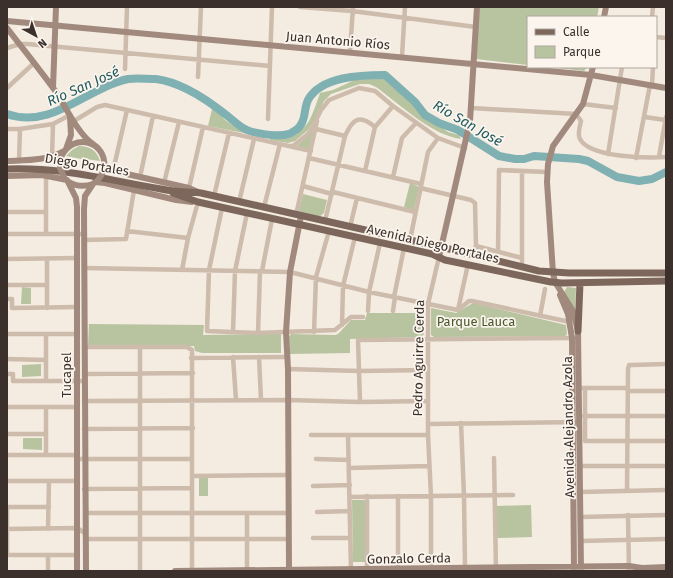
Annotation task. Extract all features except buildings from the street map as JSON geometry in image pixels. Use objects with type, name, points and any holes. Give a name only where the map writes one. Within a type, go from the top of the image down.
[{"type":"main road","points":[[53,88],[56,7]]},
{"type":"main road","name":"Pedro Aguirre Cerda","points":[[439,257],[470,124],[477,7]]},
{"type":"main road","name":"Juan Antonio Ríos","points":[[7,21],[402,56],[591,75],[666,88]]},
{"type":"main road","points":[[7,28],[53,88],[63,102],[70,116],[86,138],[99,149],[102,154],[104,168],[102,176],[95,182],[86,186],[79,186],[66,180],[60,166],[61,157],[66,150],[71,135],[70,116]]},
{"type":"main road","name":"Avenida Alejandro Azola","points":[[576,335],[553,273],[547,172],[553,146],[583,104],[593,68]]},
{"type":"main road","points":[[66,150],[77,142],[87,142],[93,144]]},
{"type":"main road","name":"Diego Portales","points":[[7,161],[38,160],[52,157],[66,150]]},
{"type":"main road","name":"Diego Portales","points":[[104,168],[140,177],[164,186],[198,202]]},
{"type":"main road","name":"Diego Portales","points":[[7,169],[63,171],[201,193]]},
{"type":"main road","name":"Diego Portales","points":[[7,176],[46,175],[66,180]]},
{"type":"main road","name":"Tucapel","points":[[66,180],[77,204],[77,570]]},
{"type":"main road","name":"Diego Portales","points":[[95,182],[176,200],[198,202]]},
{"type":"main road","name":"Tucapel","points":[[86,571],[84,514],[84,200],[86,193],[95,182]]},
{"type":"main road","name":"Diego Portales","points":[[164,186],[189,188],[201,193]]},
{"type":"main road","name":"Avenida Diego Portales","points":[[201,193],[553,273],[666,273]]},
{"type":"main road","name":"Avenida Diego Portales","points":[[198,202],[432,254],[439,257],[557,285],[666,281]]},
{"type":"main road","points":[[288,571],[288,369],[286,357],[286,332],[290,272],[299,225],[299,215]]},
{"type":"main road","points":[[576,335],[580,283]]},
{"type":"main road","name":"Avenida Alejandro Azola","points":[[557,285],[573,312],[576,335],[579,388],[581,569]]},
{"type":"main road","name":"Avenida Alejandro Azola","points":[[574,569],[579,419]]},
{"type":"main road","name":"Gonzalo Cerda","points":[[175,571],[431,570],[465,568],[642,570],[666,567]]},
{"type":"street","points":[[125,69],[128,7]]},
{"type":"street","points":[[198,77],[201,7]]},
{"type":"street","points":[[268,119],[272,7]]},
{"type":"street","points":[[300,7],[352,9],[404,18],[476,27]]},
{"type":"street","points":[[402,56],[405,7]]},
{"type":"street","points":[[350,52],[352,9]]},
{"type":"street","points":[[7,48],[20,44],[270,66]]},
{"type":"street","points":[[7,88],[34,63]]},
{"type":"street","points":[[608,154],[622,68]]},
{"type":"street","points":[[636,158],[651,85],[653,68]]},
{"type":"street","points":[[289,146],[293,146],[308,134],[321,110],[329,100],[359,88],[375,91],[393,106],[438,138],[465,145]]},
{"type":"street","points":[[583,104],[616,108]]},
{"type":"street","points":[[7,129],[20,129],[52,124],[102,105],[311,151]]},
{"type":"street","points":[[365,171],[375,127],[393,106]]},
{"type":"street","points":[[471,108],[576,114],[581,121],[578,133],[580,139],[598,151],[636,158],[666,157]]},
{"type":"street","points":[[113,171],[127,110]]},
{"type":"street","points":[[140,177],[153,116]]},
{"type":"street","points":[[299,215],[302,186],[318,117]]},
{"type":"street","points":[[644,117],[666,118],[659,157]]},
{"type":"street","points":[[325,221],[345,136],[350,126],[356,120],[364,119],[375,127]]},
{"type":"street","points":[[164,186],[178,122]]},
{"type":"street","points":[[393,177],[402,138],[416,123]]},
{"type":"street","points":[[52,124],[52,157]]},
{"type":"street","points":[[189,188],[203,127]]},
{"type":"street","points":[[20,129],[20,161]]},
{"type":"street","points":[[316,129],[345,136]]},
{"type":"street","points":[[214,196],[229,133]]},
{"type":"street","points":[[239,202],[254,138]]},
{"type":"street","points":[[410,240],[428,152],[438,138]]},
{"type":"street","points":[[264,207],[280,144]]},
{"type":"street","points":[[309,158],[393,177],[473,201],[475,203],[476,246],[473,256]]},
{"type":"street","points":[[498,252],[499,170],[547,172]]},
{"type":"street","points":[[522,171],[522,267]]},
{"type":"street","points":[[46,175],[46,234]]},
{"type":"street","points":[[302,186],[415,212]]},
{"type":"street","points":[[7,234],[77,234],[84,237],[126,239],[134,190]]},
{"type":"street","points":[[350,227],[357,198]]},
{"type":"street","points":[[182,270],[188,238],[198,202]]},
{"type":"street","points":[[222,208],[209,270],[207,331],[314,332],[336,330],[351,317],[363,317]]},
{"type":"street","points":[[7,212],[46,212]]},
{"type":"street","points":[[233,332],[235,271],[247,213]]},
{"type":"street","points":[[258,332],[261,271],[272,219]]},
{"type":"street","points":[[127,231],[188,238]]},
{"type":"street","points":[[314,332],[316,278],[329,231]]},
{"type":"street","points":[[342,325],[343,286],[355,237]]},
{"type":"street","points":[[368,311],[369,292],[380,243]]},
{"type":"street","name":"Avenida Diego Portales","points":[[476,246],[522,258]]},
{"type":"street","points":[[393,311],[394,297],[404,248]]},
{"type":"street","name":"Pedro Aguirre Cerda","points":[[431,570],[431,496],[428,435],[428,304],[439,257]]},
{"type":"street","points":[[7,259],[77,258]]},
{"type":"street","points":[[47,259],[47,308]]},
{"type":"street","points":[[458,310],[468,264]]},
{"type":"street","points":[[84,268],[290,272],[369,292],[458,310]]},
{"type":"street","points":[[7,285],[47,285]]},
{"type":"street","points":[[540,316],[545,289]]},
{"type":"street","points":[[7,299],[12,299],[12,308],[77,307]]},
{"type":"street","points":[[458,310],[469,301],[472,301],[570,322]]},
{"type":"street","points":[[7,334],[76,334]]},
{"type":"street","points":[[46,334],[46,381]]},
{"type":"street","points":[[360,402],[358,340],[576,335]]},
{"type":"street","points":[[84,347],[187,347],[192,349],[192,571]]},
{"type":"street","points":[[140,347],[140,571]]},
{"type":"street","points":[[233,357],[236,400]]},
{"type":"street","points":[[259,357],[261,400]]},
{"type":"street","points":[[191,358],[286,357]]},
{"type":"street","points":[[7,359],[46,360]]},
{"type":"street","points":[[627,490],[628,369],[629,366],[666,364]]},
{"type":"street","points":[[288,369],[359,371],[428,370]]},
{"type":"street","points":[[7,374],[13,374],[13,381],[77,381],[84,377],[193,373]]},
{"type":"street","points":[[579,388],[666,391]]},
{"type":"street","points":[[84,401],[428,401]]},
{"type":"street","points":[[7,407],[77,407]]},
{"type":"street","points":[[46,407],[46,455]]},
{"type":"street","points":[[428,424],[461,424],[628,416],[666,416]]},
{"type":"street","points":[[579,419],[586,441],[666,441]]},
{"type":"street","points":[[461,424],[465,568]]},
{"type":"street","points":[[84,429],[192,428]]},
{"type":"street","points":[[7,434],[46,434]]},
{"type":"street","points":[[311,435],[428,435]]},
{"type":"street","points":[[348,435],[351,570]]},
{"type":"street","points":[[7,455],[46,455],[77,457],[84,459],[192,459]]},
{"type":"street","points":[[494,458],[496,569]]},
{"type":"street","points":[[316,459],[348,460]]},
{"type":"street","points":[[349,468],[429,466]]},
{"type":"street","points":[[580,466],[666,466]]},
{"type":"street","points":[[192,476],[288,475]]},
{"type":"street","points":[[7,481],[77,481]]},
{"type":"street","points":[[48,529],[49,481]]},
{"type":"street","points":[[313,486],[350,485]]},
{"type":"street","points":[[84,489],[192,488]]},
{"type":"street","points":[[580,492],[666,490]]},
{"type":"street","points":[[350,497],[514,495]]},
{"type":"street","points":[[367,496],[367,570]]},
{"type":"street","points":[[398,496],[398,569]]},
{"type":"street","points":[[49,506],[7,507],[7,555],[77,554]]},
{"type":"street","points":[[317,512],[350,511]]},
{"type":"street","points":[[247,513],[247,571]]},
{"type":"street","points":[[84,514],[288,513]]},
{"type":"street","points":[[580,517],[666,515]]},
{"type":"street","points":[[628,516],[631,569]]},
{"type":"street","points":[[7,530],[77,528],[81,530],[85,536],[140,539],[288,539]]},
{"type":"street","points":[[313,538],[350,538]]},
{"type":"street","points":[[581,541],[666,539]]},
{"type":"street","points":[[48,555],[48,571]]},
{"type":"green space","points":[[479,7],[599,7],[597,16],[527,16],[527,65],[476,59]]},
{"type":"green space","points":[[558,68],[586,68],[584,71]]},
{"type":"green space","points":[[382,76],[390,80],[393,85],[409,97],[416,107],[429,118],[448,132],[459,135],[461,139],[439,132],[428,126],[376,87],[369,84],[360,84],[331,94],[324,101],[308,130],[295,141],[288,143],[270,140],[270,138],[290,135],[304,127],[310,118],[320,93],[333,90],[359,78]]},
{"type":"green space","points":[[212,109],[217,111],[225,120],[244,133],[208,126]]},
{"type":"green space","points":[[313,131],[309,149],[297,146]]},
{"type":"green space","points":[[79,146],[92,150],[97,154],[100,161],[85,159],[84,157],[81,159],[66,156]]},
{"type":"green space","points":[[410,183],[419,187],[414,210],[404,207]]},
{"type":"green space","points":[[303,194],[327,200],[324,213],[319,217],[302,214],[299,211]]},
{"type":"green space","points":[[22,287],[31,288],[31,304],[21,304]]},
{"type":"green space","points":[[567,287],[576,288],[575,312],[564,292]]},
{"type":"green space","name":"Parque Lauca","points":[[473,303],[566,325],[567,334],[565,336],[434,337],[431,335],[431,308],[456,313]]},
{"type":"green space","name":"Parque Lauca","points":[[367,313],[424,313],[424,334],[421,337],[350,339],[350,353],[290,354],[289,337],[291,334],[335,335],[338,334],[351,320],[365,320]]},
{"type":"green space","points":[[89,324],[204,325],[203,335],[281,334],[281,353],[202,353],[195,351],[194,346],[88,345]]},
{"type":"green space","points":[[41,364],[41,376],[22,377],[22,365]]},
{"type":"green space","points":[[23,438],[42,438],[42,450],[23,449]]},
{"type":"green space","points":[[199,478],[208,478],[208,496],[199,496]]},
{"type":"green space","points":[[352,500],[366,500],[367,562],[353,562]]},
{"type":"green space","points":[[531,505],[532,537],[497,538],[497,506]]},
{"type":"waterway","name":"Río San José","points":[[7,114],[23,117],[39,117],[69,106],[113,84],[128,79],[156,79],[183,87],[192,92],[210,103],[244,129],[268,135],[284,135],[291,133],[299,127],[302,123],[308,100],[314,92],[322,86],[343,78],[385,75],[415,102],[425,115],[439,123],[458,130],[499,156],[515,159],[524,159],[534,156],[579,159],[588,161],[617,177],[639,181],[652,179],[666,172]]}]
